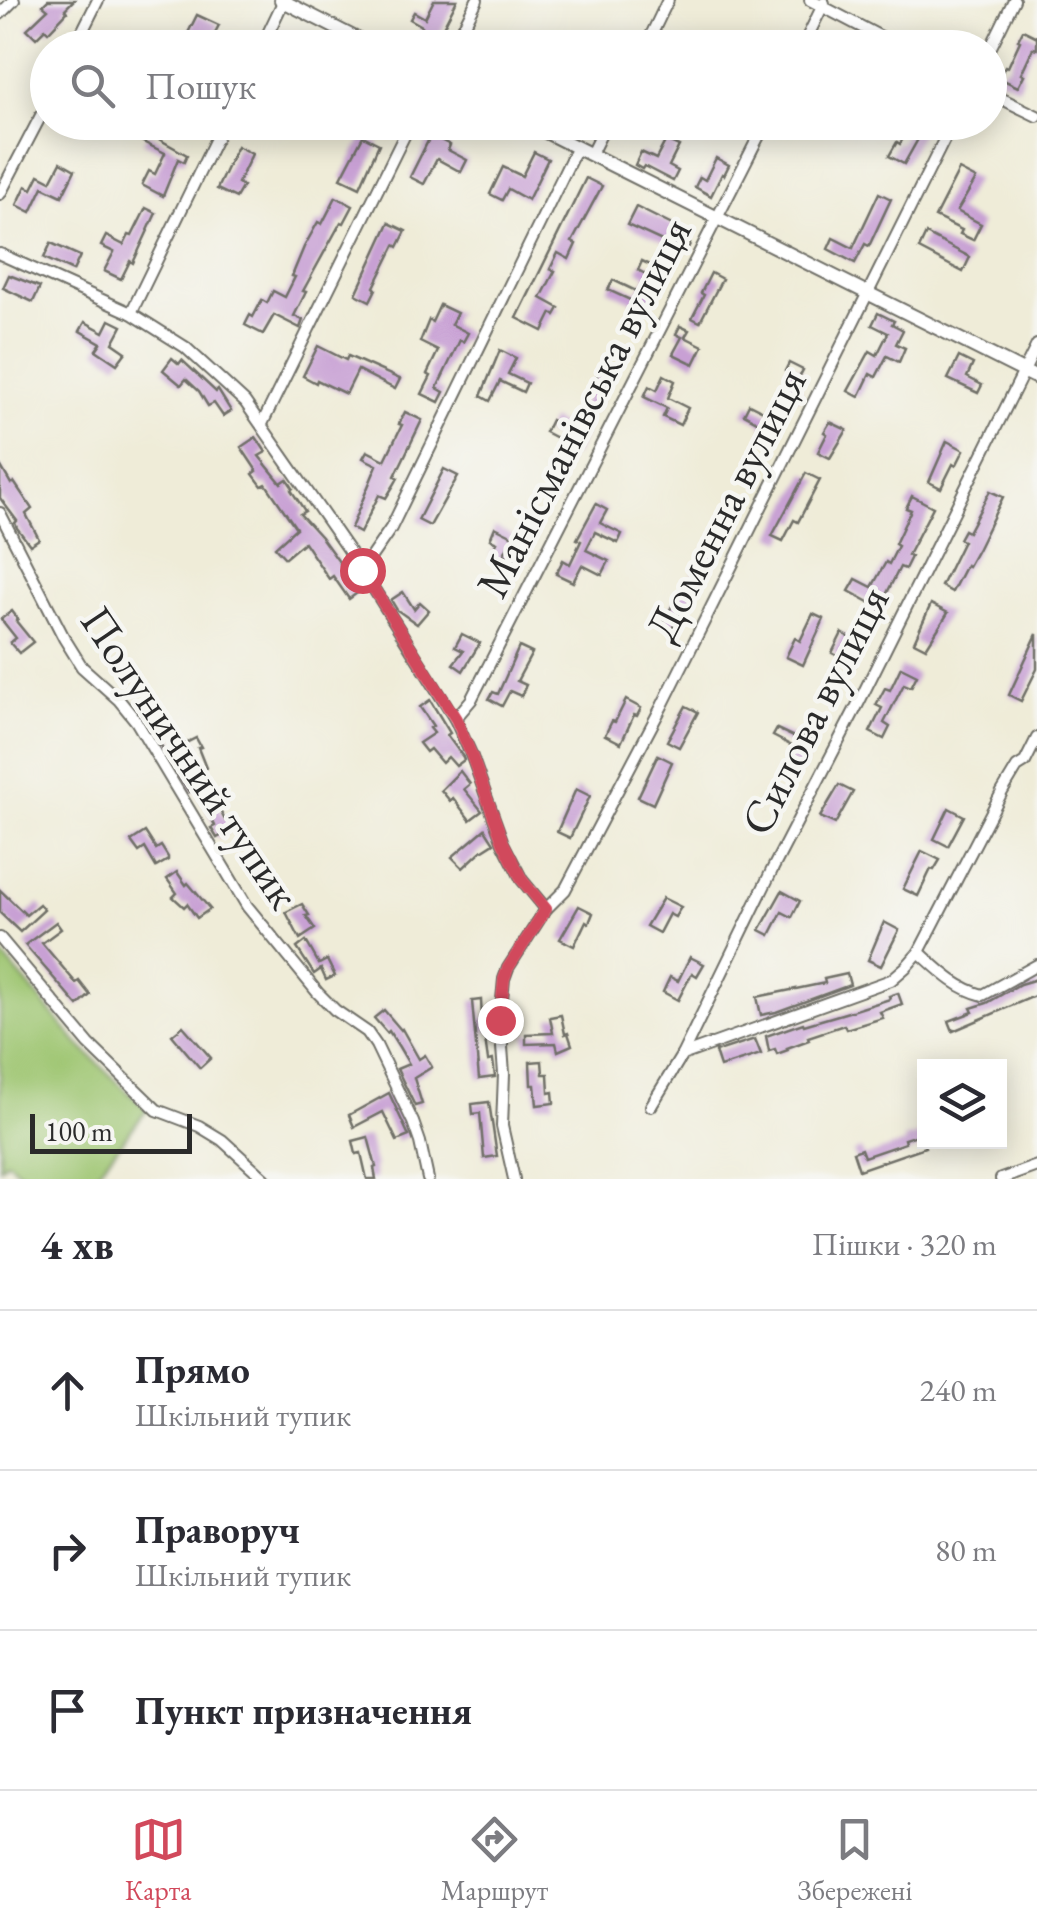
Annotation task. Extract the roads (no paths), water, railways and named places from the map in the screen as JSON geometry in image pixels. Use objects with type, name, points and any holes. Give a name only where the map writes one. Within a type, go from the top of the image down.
[{"type":"street","points":[[0,14],[14,0]]},
{"type":"street","points":[[83,30],[98,0]]},
{"type":"street","points":[[269,30],[283,0],[340,30]]},
{"type":"street","points":[[462,30],[477,0]]},
{"type":"street","points":[[653,30],[668,0]]},
{"type":"street","points":[[810,0],[824,3],[871,30]]},
{"type":"street","points":[[999,30],[1014,0]]},
{"type":"street","points":[[811,30],[824,3]]},
{"type":"street","points":[[1007,101],[1037,116]]},
{"type":"street","points":[[0,194],[30,138]]},
{"type":"street","points":[[131,313],[215,140]]},
{"type":"street","points":[[262,424],[403,140]]},
{"type":"street","points":[[562,140],[1030,374]]},
{"type":"street","points":[[591,154],[598,140]]},
{"type":"street","name":"Манісманівська вулиця","points":[[456,719],[471,700],[757,140]]},
{"type":"street","name":"Доменна вулиця","points":[[514,1179],[502,1126],[500,1020],[508,968],[546,909],[565,890],[645,739],[944,140]]},
{"type":"street","points":[[362,570],[391,528],[576,147]]},
{"type":"street","points":[[0,168],[10,177]]},
{"type":"street","points":[[0,254],[131,313],[184,347],[245,402],[362,570],[456,719],[503,842],[522,880],[546,909]]},
{"type":"street","name":"Силова вулиця","points":[[650,1106],[682,1054],[773,868],[1030,374],[1037,345]]},
{"type":"street","name":"Полуничний тупик","points":[[0,513],[72,653],[136,721],[247,906],[318,993],[367,1032],[376,1045],[416,1132],[428,1179]]},
{"type":"street","points":[[682,1054],[891,980],[906,967],[918,952],[1002,792],[1037,738]]},
{"type":"street","points":[[0,938],[90,1044],[157,1110],[222,1140],[266,1179]]},
{"type":"street","points":[[918,952],[948,979],[983,995],[1037,965]]},
{"type":"street","points":[[1001,1179],[1037,1166]]}]
